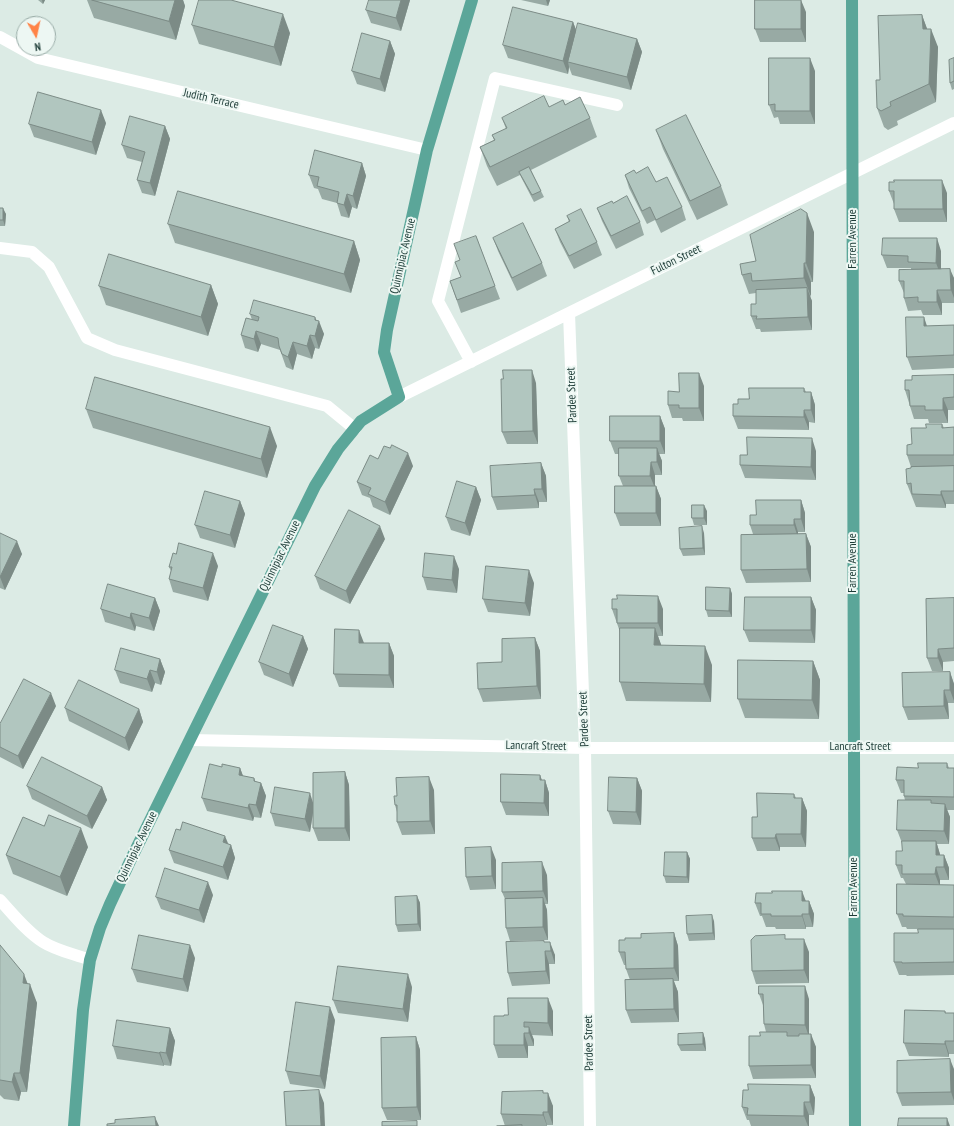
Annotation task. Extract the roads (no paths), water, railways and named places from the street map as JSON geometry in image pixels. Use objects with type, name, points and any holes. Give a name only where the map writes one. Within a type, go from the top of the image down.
[{"type":"main road","name":"Quinnipiac Avenue","points":[[74,1126],[83,1010],[90,960],[100,928],[110,904],[315,486],[338,449],[361,420],[399,397],[384,352],[386,337],[427,150],[472,0]]},
{"type":"main road","name":"Farren Avenue","points":[[852,0],[855,1126]]},
{"type":"street","name":"Judith Terrace","points":[[0,37],[38,58],[427,150]]},
{"type":"street","points":[[471,362],[438,301],[495,78],[617,105]]},
{"type":"street","name":"Fulton Street","points":[[399,397],[954,123]]},
{"type":"street","points":[[0,248],[32,252],[49,267],[87,338],[115,350],[327,406],[355,428]]},
{"type":"street","name":"Pardee Street","points":[[569,313],[585,748],[590,1126]]},
{"type":"street","name":"Lancraft Street","points":[[190,740],[585,748],[954,748]]},
{"type":"street","points":[[0,900],[43,942],[90,960]]}]
